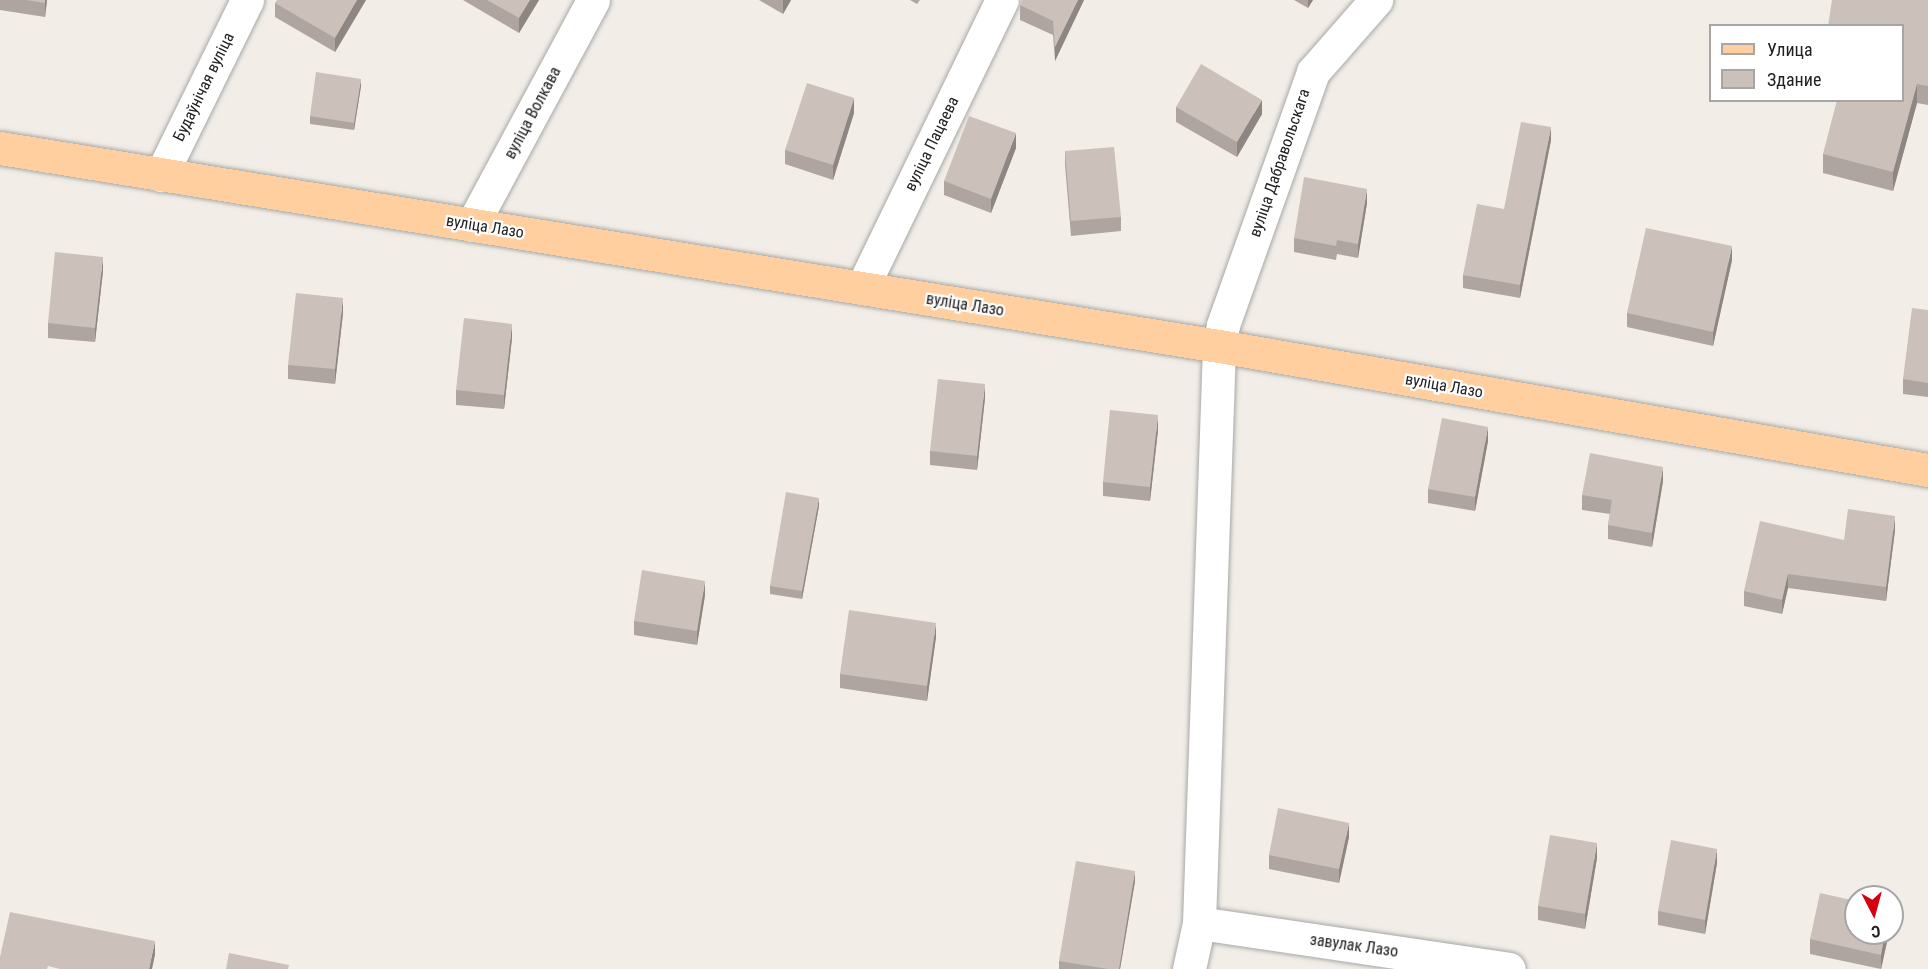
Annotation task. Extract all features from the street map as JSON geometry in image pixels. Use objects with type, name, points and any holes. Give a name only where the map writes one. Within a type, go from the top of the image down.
[{"type":"main road","name":"вуліца Лазо","points":[[0,148],[1219,346],[1928,470]]},
{"type":"street","name":"Будаўнічая вуліца","points":[[161,175],[247,0]]},
{"type":"street","name":"вуліца Волкава","points":[[472,225],[593,0]]},
{"type":"street","name":"вуліца Пацаева","points":[[862,288],[1002,0]]},
{"type":"street","name":"вуліца Дабравольскага","points":[[1189,969],[1199,923],[1219,346],[1223,325],[1312,72],[1376,0]]},
{"type":"street","name":"завулак Лазо","points":[[1199,923],[1509,969]]},
{"type":"building","points":[[26,0],[45,0],[45,3]]},
{"type":"building","points":[[277,0],[357,0],[335,38],[275,3]]},
{"type":"building","points":[[487,0],[530,0],[519,18]]},
{"type":"building","points":[[1022,0],[1078,0],[1055,47],[1053,21],[1020,5]]},
{"type":"building","points":[[1832,0],[1928,0],[1928,86],[1917,84],[1893,172],[1823,154],[1836,102],[1904,102],[1904,24],[1828,24]]},
{"type":"building","points":[[1201,64],[1262,100],[1237,142],[1176,107]]},
{"type":"building","points":[[316,72],[361,79],[354,123],[310,116]]},
{"type":"building","points":[[807,83],[854,98],[833,165],[785,150]]},
{"type":"building","points":[[969,116],[1016,133],[991,199],[944,181]]},
{"type":"building","points":[[1521,122],[1551,127],[1520,285],[1463,275],[1477,204],[1504,209]]},
{"type":"building","points":[[1114,147],[1121,217],[1071,221],[1065,151]]},
{"type":"building","points":[[1304,177],[1367,189],[1358,244],[1337,240],[1336,246],[1294,238]]},
{"type":"building","points":[[1646,228],[1732,246],[1713,332],[1627,313]]},
{"type":"building","points":[[55,252],[103,257],[95,328],[48,323]]},
{"type":"building","points":[[296,293],[343,298],[335,369],[288,365]]},
{"type":"building","points":[[1912,308],[1928,310],[1928,383],[1903,379]]},
{"type":"building","points":[[464,318],[512,324],[504,395],[456,390]]},
{"type":"building","points":[[938,379],[985,384],[977,456],[930,451]]},
{"type":"building","points":[[1110,410],[1158,415],[1150,487],[1103,482]]},
{"type":"building","points":[[1442,418],[1488,427],[1475,497],[1428,489]]},
{"type":"building","points":[[1590,453],[1663,467],[1652,533],[1608,525],[1612,500],[1582,495]]},
{"type":"building","points":[[786,492],[819,498],[802,591],[770,586]]},
{"type":"building","points":[[1848,509],[1895,516],[1886,587],[1788,574],[1782,600],[1744,591],[1760,521],[1844,540]]},
{"type":"building","points":[[642,570],[705,581],[697,631],[634,621]]},
{"type":"building","points":[[849,610],[936,623],[927,686],[840,674]]},
{"type":"building","points":[[1278,808],[1349,823],[1339,869],[1269,855]]},
{"type":"building","points":[[1550,835],[1597,843],[1585,914],[1538,906]]},
{"type":"building","points":[[1671,840],[1717,849],[1705,920],[1658,911]]},
{"type":"building","points":[[1076,861],[1135,871],[1119,969],[1059,961]]},
{"type":"building","points":[[1820,893],[1844,898],[1844,945],[1883,945],[1881,955],[1810,939]]},
{"type":"building","points":[[10,912],[155,941],[149,969],[60,969],[48,966],[47,969],[0,969],[0,957]]},
{"type":"building","points":[[229,953],[289,965],[288,969],[226,969]]}]
